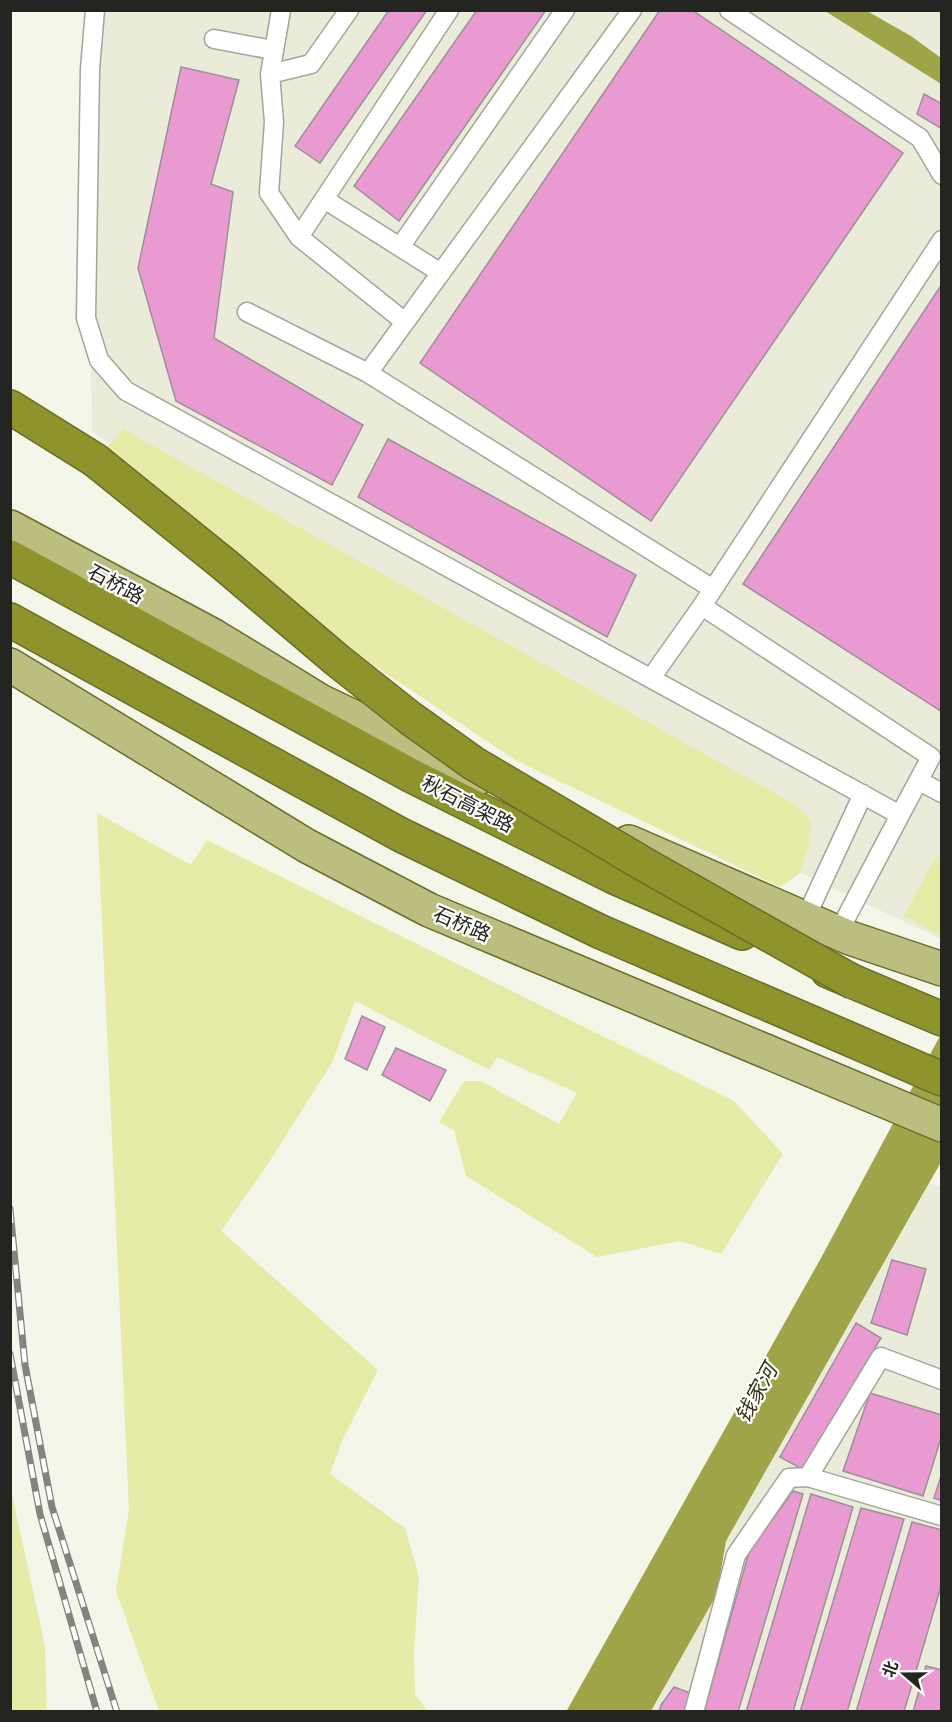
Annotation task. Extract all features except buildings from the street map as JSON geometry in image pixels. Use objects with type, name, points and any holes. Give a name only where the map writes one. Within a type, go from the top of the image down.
[{"type":"highway","points":[[10,407],[95,460],[225,565],[337,660],[473,764],[647,866],[855,982]]},
{"type":"highway","name":"秋石高架路","points":[[10,557],[423,782],[614,877],[942,1019]]},
{"type":"highway","points":[[10,620],[401,835],[601,932],[942,1079]]},
{"type":"main road","name":"石桥路","points":[[10,527],[214,636],[322,702],[454,766],[838,933],[942,969]]},
{"type":"main road","name":"石桥路","points":[[10,665],[307,846],[429,910],[942,1125]]},
{"type":"lane","points":[[95,10],[90,69],[86,318],[99,360],[126,391],[900,815]]},
{"type":"lane","points":[[281,10],[270,74],[274,122],[269,193],[299,237],[405,322]]},
{"type":"lane","points":[[270,74],[311,64],[349,10]]},
{"type":"lane","points":[[299,237],[449,10]]},
{"type":"lane","points":[[400,247],[565,10]]},
{"type":"lane","points":[[368,373],[632,10]]},
{"type":"lane","points":[[729,10],[920,138],[942,175]]},
{"type":"lane","points":[[214,39],[273,50]]},
{"type":"lane","points":[[324,199],[441,273]]},
{"type":"lane","points":[[651,678],[702,606],[942,240]]},
{"type":"lane","points":[[247,312],[368,373],[713,589]]},
{"type":"lane","points":[[702,606],[931,757],[838,933]]},
{"type":"lane","points":[[919,781],[942,793]]},
{"type":"lane","points":[[805,919],[863,794]]},
{"type":"lane","points":[[808,1477],[881,1357],[942,1380]]},
{"type":"lane","points":[[694,1712],[736,1555],[789,1478],[808,1477],[942,1516]]},
{"type":"shaded area","points":[[89,11],[825,11],[941,84],[941,939],[518,740],[92,431],[86,25]]},
{"type":"shaded area","points":[[847,11],[941,11],[941,73]]},
{"type":"shaded area","points":[[123,429],[796,805],[811,820],[809,847],[799,874],[780,887],[515,760],[225,565],[95,461]]},
{"type":"shaded area","points":[[97,813],[191,865],[207,840],[734,1101],[783,1154],[721,1254],[680,1241],[597,1257],[466,1176],[454,1130],[439,1122],[464,1081],[481,1081],[559,1124],[577,1093],[497,1057],[489,1070],[355,1001],[332,1063],[264,1170],[221,1231],[378,1370],[342,1441],[330,1474],[405,1528],[419,1576],[414,1653],[415,1695],[428,1711],[159,1711],[116,1591],[129,1509]]},
{"type":"shaded area","points":[[936,856],[941,859],[941,936],[904,916]]},
{"type":"shaded area","points":[[930,1183],[941,1188],[941,1711],[651,1712],[717,1594],[726,1541]]},
{"type":"shaded area","points":[[10,1485],[45,1646],[47,1711],[11,1711]]},
{"type":"water","points":[[825,11],[867,11],[911,36],[941,58],[941,84]]},
{"type":"water","name":"钱家河","points":[[941,1034],[941,1162],[726,1541],[717,1594],[651,1711],[566,1712],[821,1258]]},
{"type":"railway","points":[[10,1209],[25,1365],[52,1507],[117,1712]]},
{"type":"railway","points":[[10,1354],[40,1514],[97,1712]]}]
